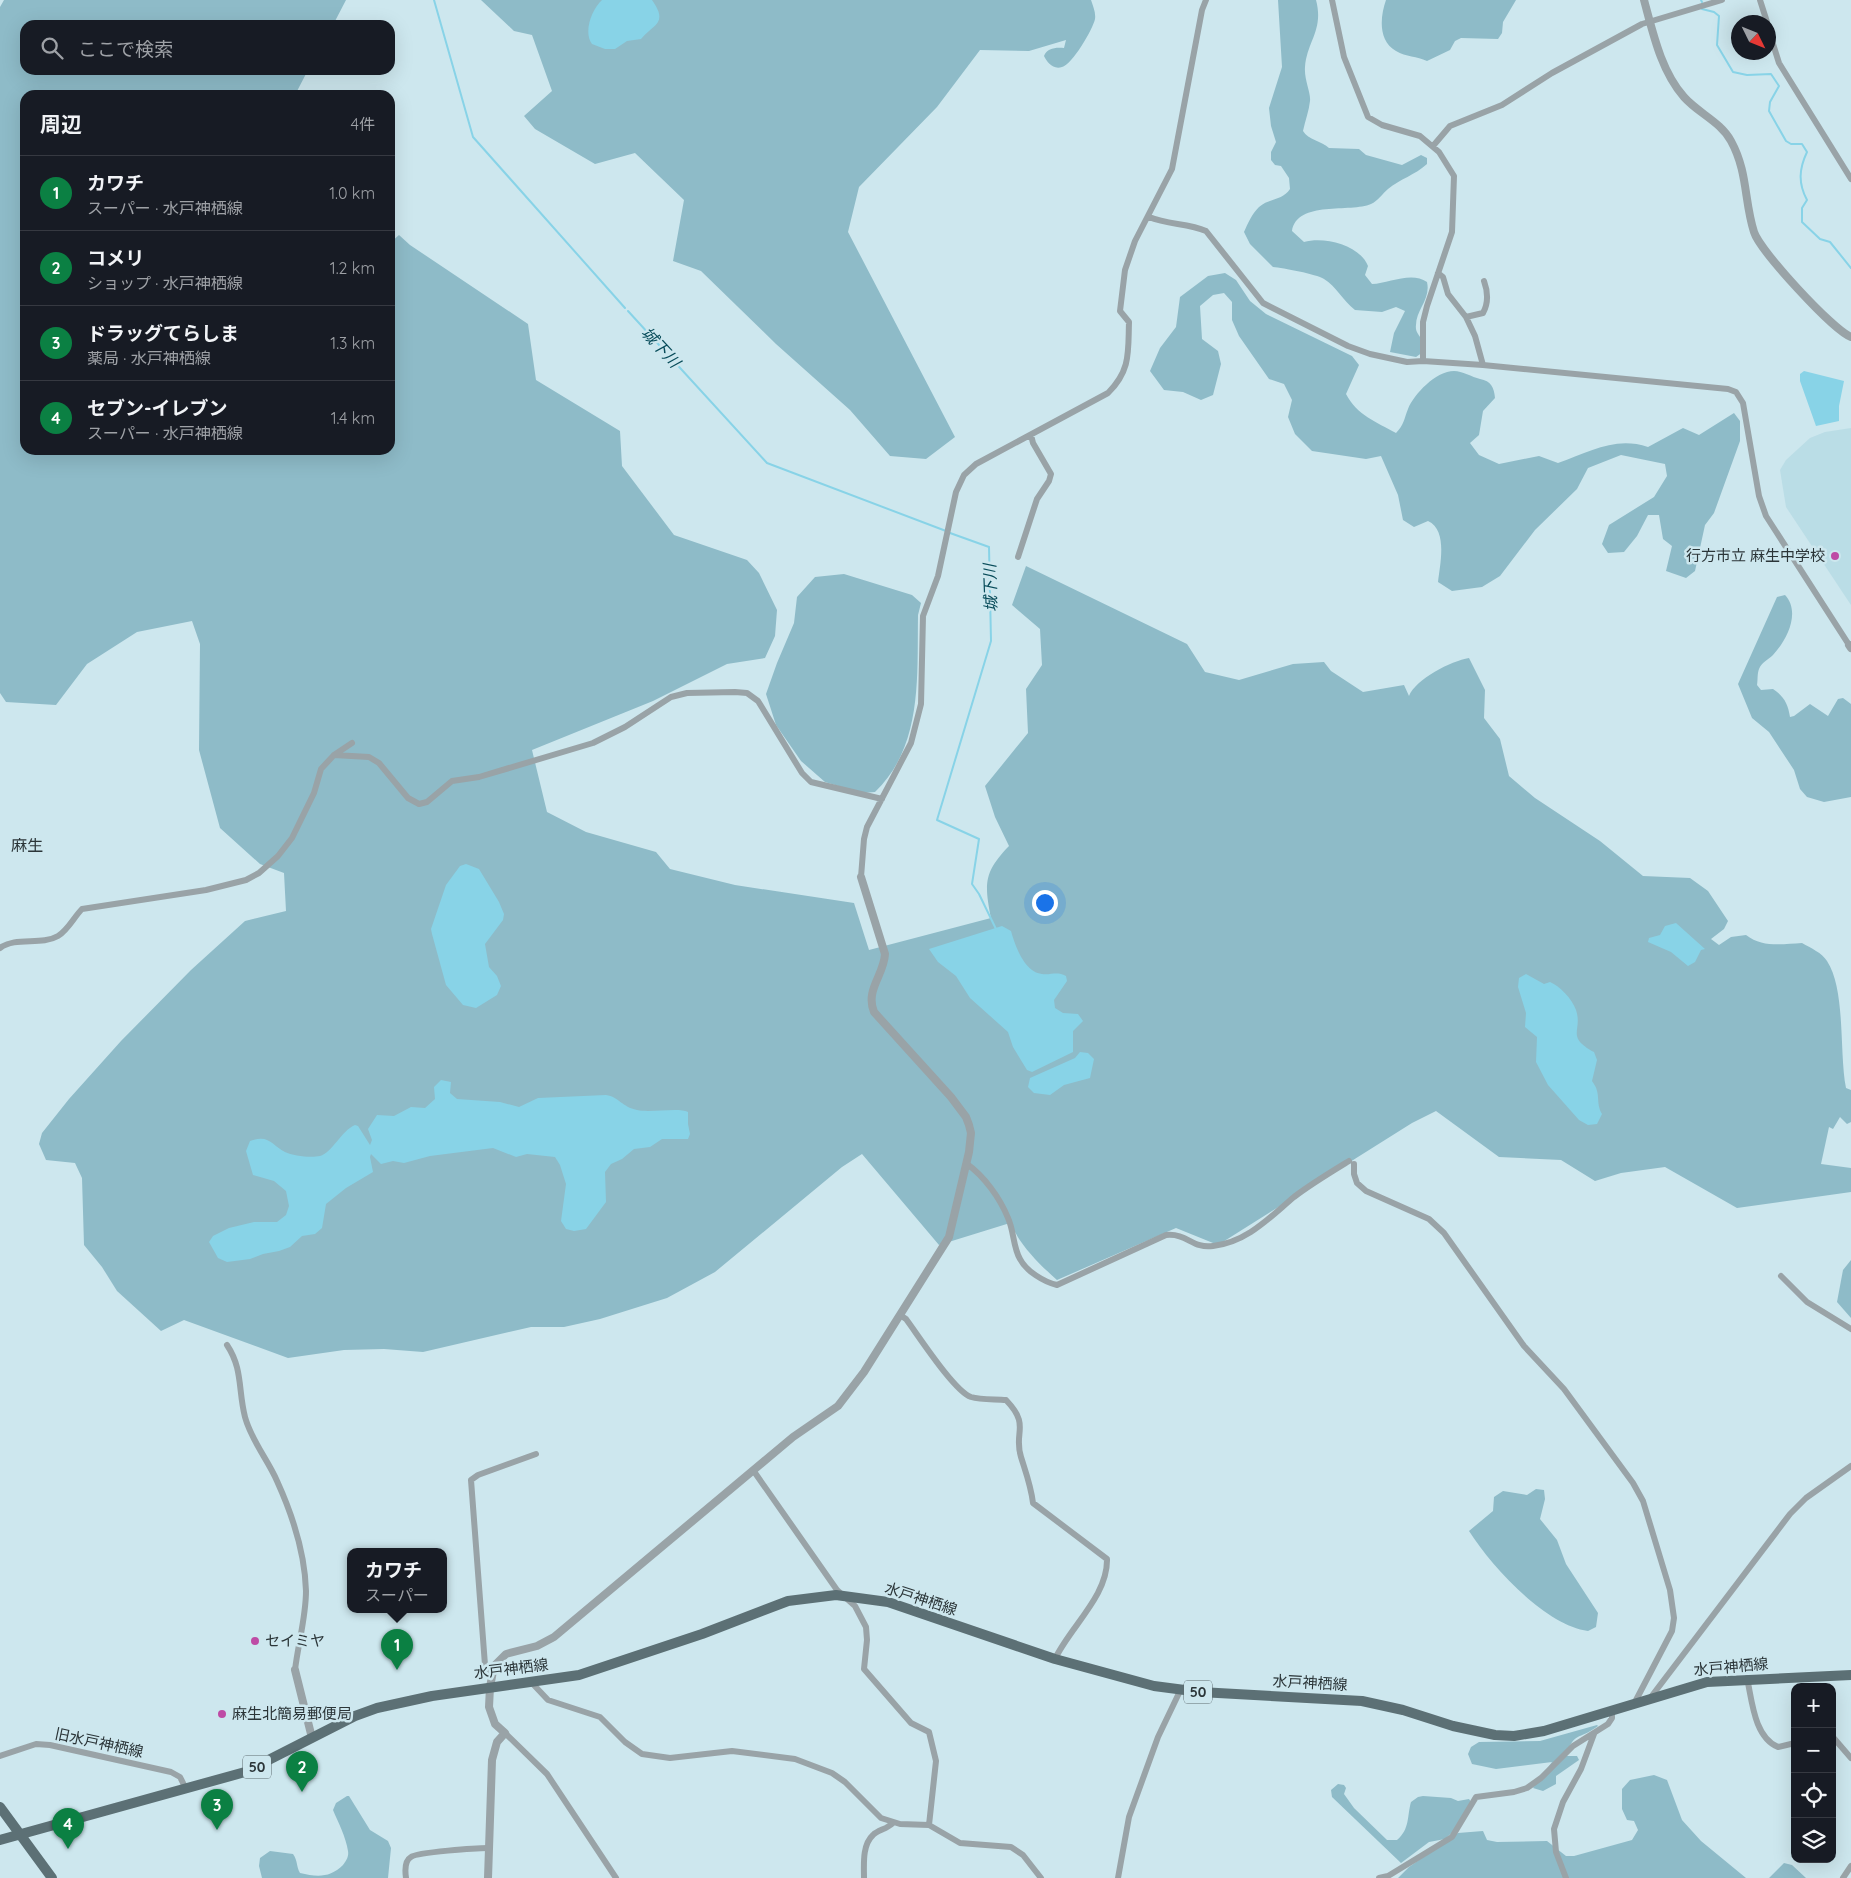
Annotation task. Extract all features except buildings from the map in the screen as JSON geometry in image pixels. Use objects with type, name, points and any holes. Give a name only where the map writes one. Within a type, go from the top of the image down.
[{"type":"main road","name":"水戸神栖線","points":[[0,1840],[252,1769],[312,1738],[377,1708],[490,1687],[579,1675],[788,1601],[844,1596],[888,1602],[1056,1659],[1180,1691],[1362,1701],[1403,1710],[1479,1732],[1514,1736],[1553,1728],[1651,1697],[1707,1682],[1747,1678],[1851,1675]]},
{"type":"main road","points":[[0,1807],[52,1878]]},
{"type":"street","points":[[616,1878],[547,1774],[495,1724],[490,1713],[488,1701],[492,1672],[496,1662],[502,1656],[537,1646],[554,1637],[753,1470],[844,1400],[948,1237],[967,1164],[970,1133],[966,1117],[951,1097],[880,1018],[871,1004],[874,984],[882,970],[885,954],[862,877],[864,839],[867,827],[906,755],[918,717],[922,688],[923,616],[938,576],[956,492],[968,470],[1108,393],[1122,376],[1128,356],[1129,322],[1120,312],[1125,270],[1135,241],[1172,170],[1202,10],[1206,0]]},
{"type":"street","points":[[1332,0],[1344,57],[1368,117],[1382,125],[1420,136],[1447,161],[1454,176],[1452,232],[1423,322],[1423,361]]},
{"type":"street","points":[[1644,0],[1663,61],[1676,86],[1692,105],[1721,128],[1733,144],[1745,176],[1756,239],[1825,317],[1840,331],[1851,337]]},
{"type":"street","points":[[1433,146],[1450,126],[1502,105],[1552,73],[1642,24],[1722,0]]},
{"type":"street","points":[[1760,0],[1765,15]]},
{"type":"street","points":[[1776,53],[1779,63],[1851,179]]},
{"type":"street","points":[[1149,217],[1160,222],[1195,226],[1212,235],[1256,295],[1272,308],[1348,346],[1390,360],[1483,365],[1728,389],[1736,392],[1743,403],[1758,491],[1766,516],[1850,646]]},
{"type":"street","points":[[1438,273],[1443,277],[1448,294],[1466,317],[1475,336],[1483,365]]},
{"type":"street","points":[[1466,317],[1485,310],[1488,292],[1484,281]]},
{"type":"street","points":[[1018,557],[1037,499],[1049,481],[1051,474],[1034,444],[1031,434]]},
{"type":"street","points":[[334,755],[369,758],[379,763],[408,798],[419,804],[427,802],[452,781],[479,777],[593,743],[625,727],[671,697],[687,693],[735,692],[747,693],[758,701],[802,773],[811,782],[882,799]]},
{"type":"street","points":[[0,948],[14,942],[57,937],[82,909],[206,890],[246,880],[259,873],[278,856],[292,838],[314,793],[321,768],[334,755],[352,743]]},
{"type":"street","points":[[967,1164],[978,1172],[1002,1206],[1009,1219],[1020,1261],[1047,1283],[1057,1285],[1166,1235],[1181,1236],[1192,1244],[1204,1246],[1231,1242],[1246,1236],[1264,1224],[1295,1197],[1351,1162],[1358,1183],[1366,1191],[1429,1219],[1444,1233],[1524,1346],[1564,1389],[1634,1483],[1643,1501],[1670,1590],[1674,1618],[1669,1638],[1634,1703]]},
{"type":"street","points":[[1781,1276],[1807,1302],[1851,1329]]},
{"type":"street","points":[[900,1315],[906,1319],[955,1385],[966,1394],[972,1397],[1006,1400],[1014,1408],[1020,1422],[1021,1458],[1027,1470],[1033,1503],[1107,1559],[1108,1568],[1096,1594],[1056,1659]]},
{"type":"street","points":[[226,1345],[236,1358],[239,1369],[245,1417],[277,1481],[288,1510],[303,1567],[306,1593],[295,1670],[312,1738]]},
{"type":"street","points":[[492,1672],[484,1666],[471,1480],[478,1474],[536,1454]]},
{"type":"street","points":[[1651,1697],[1790,1514],[1806,1498],[1851,1466]]},
{"type":"street","points":[[753,1470],[837,1590],[855,1606],[866,1627],[867,1640],[864,1669],[911,1723],[929,1732],[936,1761],[929,1825]]},
{"type":"street","points":[[1747,1678],[1758,1722],[1767,1739],[1778,1747],[1791,1744]]},
{"type":"street","points":[[531,1682],[548,1700],[600,1717],[626,1742],[642,1754],[670,1758],[732,1751],[794,1759],[832,1773],[846,1782],[874,1812],[893,1823],[929,1825],[960,1843],[1011,1846],[1023,1855],[1041,1878]]},
{"type":"street","points":[[1118,1878],[1129,1817],[1158,1737],[1180,1691]]},
{"type":"street","points":[[1379,1878],[1389,1877],[1452,1837],[1476,1797],[1514,1792],[1527,1788],[1541,1778],[1573,1746],[1608,1724],[1612,1718],[1612,1710]]},
{"type":"street","points":[[488,1878],[492,1760],[497,1742],[505,1733]]},
{"type":"street","points":[[1566,1878],[1556,1852],[1554,1829],[1564,1802],[1581,1769],[1594,1734]]},
{"type":"street","points":[[1836,1741],[1851,1758]]},
{"type":"street","name":"旧水戸神栖線","points":[[0,1756],[36,1744],[50,1745],[171,1772],[180,1777],[186,1789]]},
{"type":"street","points":[[864,1878],[864,1862],[869,1841],[875,1834],[893,1823]]},
{"type":"street","points":[[406,1878],[405,1868],[408,1859],[418,1854],[449,1852],[468,1847],[488,1848]]},
{"type":"street","points":[[1843,1878],[1851,1866]]},
{"type":"shaded area","points":[[4,0],[346,0],[336,20],[20,20],[20,75],[305,75],[298,90],[20,90],[20,455],[395,455],[395,239],[399,235],[410,245],[528,324],[536,380],[620,431],[622,466],[674,535],[747,560],[759,573],[777,610],[775,636],[765,658],[727,664],[653,701],[532,750],[547,812],[586,832],[656,852],[670,869],[735,885],[854,903],[869,950],[991,918],[987,896],[990,871],[1009,846],[995,817],[985,786],[1028,733],[1026,689],[1042,665],[1040,629],[1012,605],[1026,566],[1187,644],[1205,672],[1239,680],[1293,664],[1324,662],[1331,671],[1363,692],[1404,685],[1409,696],[1426,677],[1453,663],[1469,658],[1485,690],[1484,718],[1500,739],[1509,776],[1535,798],[1600,841],[1643,876],[1690,878],[1708,891],[1728,921],[1724,929],[1711,939],[1719,945],[1731,937],[1746,935],[1766,944],[1802,943],[1825,958],[1833,973],[1840,1005],[1844,1074],[1846,1088],[1851,1090],[1851,1122],[1847,1124],[1840,1117],[1833,1129],[1829,1127],[1821,1164],[1851,1168],[1851,1192],[1737,1208],[1665,1167],[1621,1173],[1595,1181],[1561,1160],[1499,1157],[1436,1111],[1412,1123],[1218,1245],[1176,1228],[1057,1280],[1030,1254],[1010,1223],[939,1245],[862,1154],[842,1167],[715,1272],[667,1298],[600,1319],[564,1327],[531,1327],[423,1352],[384,1349],[344,1350],[288,1358],[184,1320],[161,1331],[117,1291],[102,1267],[84,1245],[82,1178],[75,1163],[46,1160],[39,1144],[42,1133],[69,1099],[121,1041],[191,970],[245,921],[286,911],[284,873],[260,864],[220,828],[199,750],[200,644],[192,621],[137,632],[87,664],[56,705],[6,702],[0,693],[0,7]]},
{"type":"shaded area","points":[[481,0],[1091,0],[1095,19],[1082,46],[1066,65],[1059,68],[1053,66],[1044,56],[1047,51],[1052,49],[1064,48],[1066,40],[1029,51],[980,50],[937,107],[859,187],[848,232],[955,437],[926,459],[890,456],[850,410],[776,344],[701,271],[673,261],[684,200],[635,153],[595,164],[535,129],[524,116],[552,91],[532,35],[514,31]]},
{"type":"shaded area","points":[[602,0],[652,0],[657,8],[659,19],[641,39],[627,41],[615,49],[605,49],[592,44],[588,33],[592,15]]},
{"type":"shaded area","points":[[1278,0],[1316,0],[1318,10],[1317,28],[1306,58],[1305,67],[1310,98],[1303,131],[1305,134],[1329,148],[1359,149],[1366,155],[1402,165],[1421,155],[1427,158],[1427,164],[1388,189],[1373,203],[1314,211],[1296,221],[1292,231],[1304,242],[1312,240],[1331,241],[1350,248],[1364,259],[1368,266],[1365,275],[1372,284],[1400,278],[1421,279],[1427,282],[1427,294],[1418,314],[1416,327],[1422,340],[1423,352],[1416,357],[1390,352],[1394,333],[1405,311],[1396,307],[1382,312],[1355,310],[1324,279],[1307,273],[1273,267],[1250,244],[1244,232],[1259,207],[1283,196],[1290,189],[1289,178],[1281,166],[1275,165],[1271,160],[1271,152],[1276,142],[1271,126],[1269,108],[1282,67]]},
{"type":"shaded area","points":[[1386,0],[1516,0],[1503,22],[1502,33],[1498,39],[1461,38],[1455,41],[1450,50],[1427,61],[1400,53],[1390,47],[1383,35],[1382,28],[1382,14]]},
{"type":"shaded area","points":[[1225,273],[1236,280],[1250,301],[1266,314],[1352,356],[1359,365],[1346,394],[1350,401],[1361,413],[1396,433],[1402,425],[1411,403],[1420,390],[1440,375],[1457,371],[1487,381],[1493,388],[1495,398],[1483,411],[1479,435],[1470,443],[1479,455],[1499,464],[1539,456],[1558,463],[1613,444],[1625,443],[1648,447],[1683,428],[1699,435],[1734,413],[1740,421],[1740,441],[1714,513],[1705,525],[1695,571],[1686,578],[1666,571],[1672,546],[1663,539],[1659,515],[1648,515],[1637,536],[1624,552],[1608,553],[1602,544],[1609,525],[1654,497],[1667,476],[1665,464],[1621,455],[1588,468],[1577,489],[1535,530],[1500,576],[1482,587],[1452,591],[1438,582],[1441,548],[1438,532],[1434,525],[1428,521],[1414,527],[1403,520],[1398,495],[1381,456],[1366,459],[1312,451],[1295,434],[1288,417],[1292,400],[1284,384],[1269,379],[1239,336],[1232,320],[1232,302],[1224,293],[1213,295],[1200,306],[1202,339],[1218,351],[1221,364],[1213,395],[1201,400],[1183,392],[1164,390],[1150,371],[1160,348],[1176,327],[1180,297],[1208,276]]},
{"type":"shaded area","points":[[1804,371],[1844,381],[1839,406],[1839,421],[1816,426],[1800,381],[1800,374]]},
{"type":"shaded area","name":"行方市立 麻生中学校","points":[[1851,428],[1851,605],[1786,507],[1780,470],[1786,460],[1810,438],[1825,432]]},
{"type":"shaded area","points":[[844,574],[912,595],[921,603],[918,615],[917,686],[909,732],[902,754],[891,774],[875,792],[862,793],[825,782],[801,761],[776,725],[766,694],[794,623],[797,597],[815,577]]},
{"type":"shaded area","points":[[1785,595],[1792,609],[1790,626],[1778,649],[1760,667],[1757,685],[1761,690],[1773,689],[1780,694],[1787,704],[1790,717],[1810,704],[1828,716],[1838,699],[1843,698],[1851,704],[1851,797],[1824,802],[1807,797],[1800,789],[1794,770],[1769,732],[1752,718],[1738,684],[1777,597]]},
{"type":"shaded area","points":[[466,864],[479,869],[504,914],[503,920],[485,944],[489,967],[497,976],[501,986],[497,995],[476,1008],[463,1005],[446,985],[431,929],[446,885],[460,866]]},
{"type":"shaded area","points":[[1676,923],[1705,949],[1701,950],[1695,962],[1688,966],[1671,952],[1648,942],[1649,938],[1660,935],[1665,926]]},
{"type":"shaded area","points":[[1002,926],[1011,931],[1018,951],[1031,969],[1042,974],[1057,973],[1066,976],[1067,981],[1054,1000],[1055,1008],[1063,1013],[1078,1014],[1083,1021],[1073,1031],[1073,1052],[1032,1072],[1027,1070],[1013,1047],[1008,1032],[970,998],[956,976],[938,962],[929,949]]},
{"type":"shaded area","points":[[1526,974],[1544,984],[1550,982],[1554,984],[1565,993],[1576,1010],[1578,1017],[1577,1037],[1580,1042],[1594,1052],[1597,1060],[1592,1081],[1597,1090],[1602,1114],[1597,1124],[1588,1125],[1579,1120],[1548,1085],[1536,1062],[1537,1037],[1525,1027],[1526,1013],[1518,987],[1519,978]]},
{"type":"shaded area","points":[[1080,1052],[1088,1053],[1094,1059],[1090,1078],[1064,1085],[1050,1095],[1034,1093],[1028,1087],[1030,1078],[1075,1058]]},
{"type":"shaded area","points":[[441,1080],[451,1082],[450,1093],[457,1099],[500,1102],[519,1107],[538,1098],[606,1095],[637,1110],[684,1111],[688,1112],[690,1134],[688,1139],[662,1139],[650,1147],[634,1149],[622,1159],[611,1164],[605,1172],[606,1202],[586,1229],[574,1231],[566,1229],[561,1221],[566,1184],[560,1165],[555,1157],[527,1154],[516,1157],[493,1148],[430,1156],[404,1163],[393,1161],[381,1164],[371,1154],[373,1172],[346,1188],[326,1204],[322,1228],[315,1234],[302,1236],[290,1247],[250,1259],[227,1262],[218,1258],[209,1242],[213,1236],[229,1228],[254,1222],[277,1222],[286,1215],[289,1206],[286,1191],[274,1181],[253,1175],[246,1151],[250,1141],[257,1139],[266,1140],[281,1150],[297,1156],[320,1156],[329,1151],[345,1132],[355,1125],[358,1126],[370,1145],[372,1140],[368,1129],[377,1115],[394,1116],[411,1107],[425,1108],[435,1099],[434,1087]]},
{"type":"shaded area","points":[[1851,1260],[1851,1318],[1837,1302],[1843,1270]]},
{"type":"shaded area","points":[[1536,1489],[1544,1490],[1545,1499],[1540,1519],[1557,1540],[1566,1564],[1598,1613],[1596,1627],[1588,1631],[1554,1618],[1521,1592],[1491,1561],[1469,1531],[1493,1511],[1494,1497],[1503,1491],[1527,1495]]},
{"type":"shaded area","points":[[1597,1725],[1591,1731],[1574,1739],[1566,1756],[1577,1756],[1579,1760],[1556,1776],[1556,1784],[1543,1791],[1533,1788],[1552,1762],[1496,1769],[1472,1764],[1468,1754],[1471,1747],[1479,1742],[1540,1741]]},
{"type":"shaded area","points":[[1654,1775],[1667,1780],[1682,1820],[1701,1841],[1746,1878],[1398,1878],[1409,1867],[1458,1833],[1483,1831],[1487,1840],[1497,1842],[1547,1841],[1566,1856],[1574,1856],[1632,1840],[1638,1830],[1634,1821],[1627,1820],[1622,1809],[1622,1789],[1630,1780]]},
{"type":"shaded area","points":[[1338,1784],[1344,1785],[1346,1788],[1344,1794],[1354,1808],[1387,1840],[1397,1840],[1401,1836],[1406,1827],[1411,1802],[1418,1797],[1451,1798],[1458,1801],[1469,1799],[1471,1802],[1456,1829],[1445,1839],[1429,1842],[1401,1863],[1332,1797],[1331,1790]]},
{"type":"shaded area","points":[[349,1796],[370,1830],[388,1841],[391,1848],[388,1878],[262,1878],[259,1866],[260,1858],[270,1851],[293,1854],[300,1873],[318,1876],[333,1872],[343,1865],[348,1857],[348,1851],[344,1835],[333,1810],[336,1803]]},
{"type":"shaded area","points":[[1784,1863],[1792,1865],[1806,1878],[1769,1878]]},
{"type":"waterway","name":"城下川","points":[[434,0],[473,137],[625,308]]},
{"type":"waterway","points":[[1702,9],[1714,12],[1719,16],[1717,45],[1733,72],[1747,75],[1771,74],[1779,86],[1770,102],[1769,111],[1786,141],[1791,144],[1802,144],[1807,152],[1802,164],[1801,176],[1802,188],[1807,200],[1802,208],[1802,222],[1820,239],[1830,242],[1851,268]]},
{"type":"waterway","name":"城下川","points":[[628,311],[767,463],[946,531]]},
{"type":"waterway","name":"城下川","points":[[950,533],[989,547],[991,641],[937,820],[979,839],[972,884],[996,929]]},
{"type":"place","name":"行方市立 麻生中学校","points":[[1835,556]]},
{"type":"place","name":"セイミヤ","points":[[255,1641]]},
{"type":"place","name":"カワチ","points":[[397,1670]]},
{"type":"place","name":"麻生北簡易郵便局","points":[[222,1714]]},
{"type":"place","name":"コメリ","points":[[302,1792]]},
{"type":"place","name":"ドラッグてらしま","points":[[217,1830]]},
{"type":"place","name":"セブン-イレブン","points":[[68,1849]]},
{"type":"district","name":"麻生","points":[[27,845]]}]
